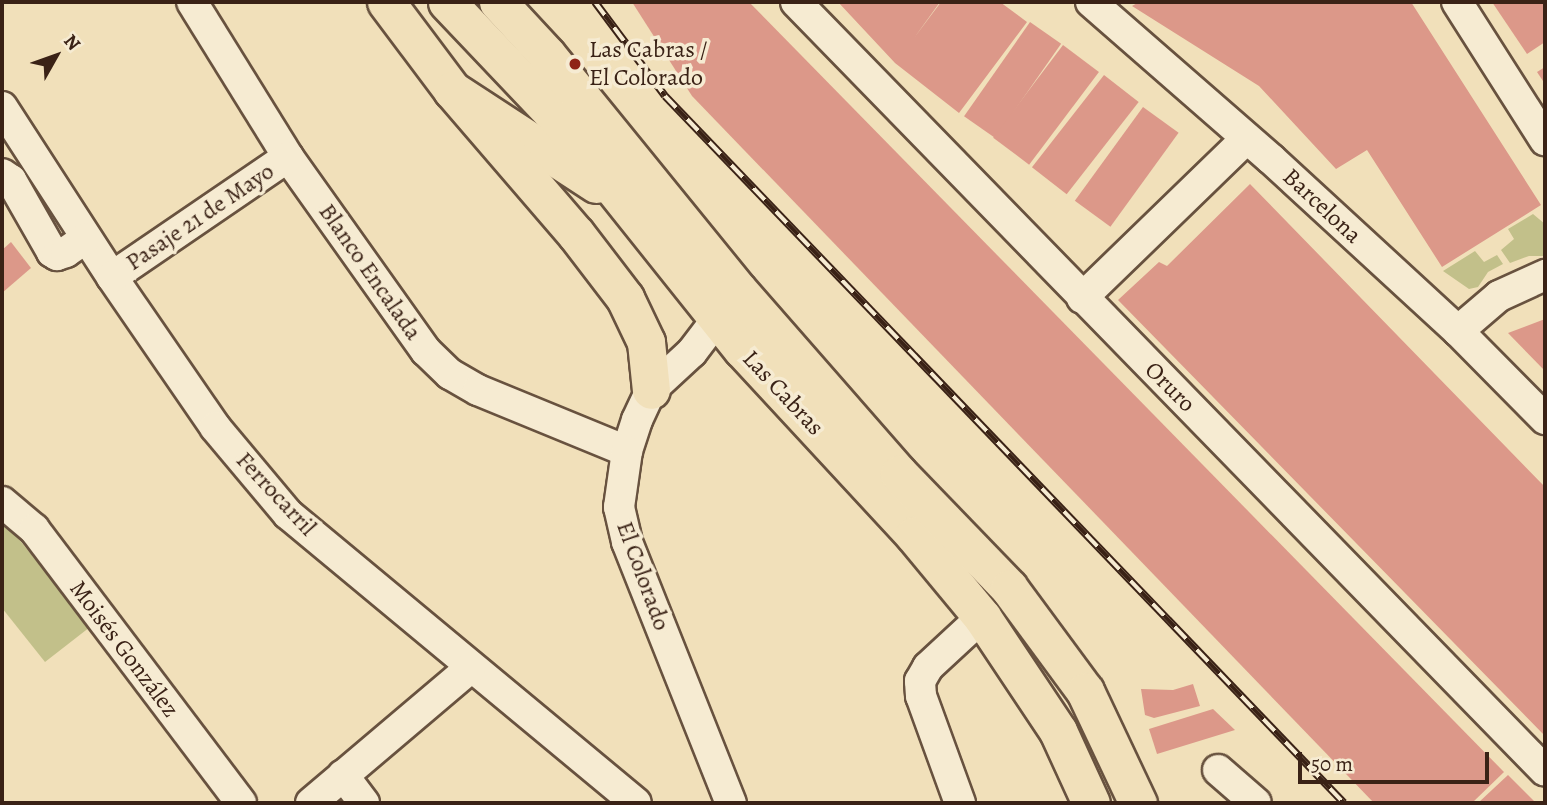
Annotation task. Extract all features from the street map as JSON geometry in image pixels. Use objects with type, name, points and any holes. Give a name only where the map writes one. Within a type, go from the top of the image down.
[{"type":"main road","points":[[386,2],[452,90],[576,233],[625,298],[646,342],[651,390]]},
{"type":"main road","name":"Las Cabras","points":[[447,2],[559,120],[622,201],[899,474],[1009,588],[1085,691],[1138,803]]},
{"type":"main road","name":"Las Cabras","points":[[498,2],[547,55],[729,305],[982,617],[1058,731],[1091,803]]},
{"type":"main road","points":[[452,90],[622,201]]},
{"type":"street","name":"Blanco Encalada","points":[[192,2],[288,157],[426,351],[450,374],[478,390],[627,451]]},
{"type":"street","name":"Oruro","points":[[796,2],[1545,771]]},
{"type":"street","name":"Barcelona","points":[[1091,2],[1458,331],[1545,419]]},
{"type":"street","points":[[1457,2],[1545,140]]},
{"type":"street","name":"Ferrocarril","points":[[2,107],[86,238],[215,427],[288,514],[470,668],[636,803]]},
{"type":"street","points":[[1082,298],[1246,139]]},
{"type":"street","name":"Pasaje 21 de Mayo","points":[[112,277],[288,157]]},
{"type":"street","points":[[2,174],[11,180],[52,253],[57,255],[66,252],[86,238]]},
{"type":"street","points":[[1458,331],[1499,296],[1545,275]]},
{"type":"street","name":"El Colorado","points":[[729,305],[692,352],[651,390],[627,451],[619,507],[627,541],[731,802]]},
{"type":"street","name":"Moisés González","points":[[2,502],[34,529],[240,803]]},
{"type":"street","points":[[960,803],[921,696],[920,681],[929,667],[982,617]]},
{"type":"street","points":[[311,803],[470,668]]},
{"type":"street","points":[[1218,770],[1256,803]]},
{"type":"street","points":[[343,775],[364,803]]},
{"type":"shaded area","points":[[1533,214],[1545,224],[1545,256],[1529,256],[1510,263],[1501,250],[1514,239],[1508,229]]},
{"type":"shaded area","points":[[1475,251],[1484,262],[1497,255],[1503,264],[1488,272],[1478,287],[1469,289],[1443,271]]},
{"type":"shaded area","points":[[2,524],[9,527],[90,627],[45,662],[2,608]]},
{"type":"building","points":[[632,2],[749,2],[1504,772],[1472,803],[1374,803],[692,96]]},
{"type":"building","points":[[838,2],[940,2],[914,38],[941,2],[1000,2],[1027,22],[959,113],[895,63]]},
{"type":"building","points":[[1139,2],[1411,2],[1541,205],[1442,267],[1367,150],[1336,169],[1259,86],[1132,6]]},
{"type":"building","points":[[1492,2],[1545,2],[1545,42],[1527,54]]},
{"type":"building","points":[[1030,22],[1061,44],[995,138],[964,116]]},
{"type":"building","points":[[1063,45],[1099,72],[1029,165],[993,138]]},
{"type":"building","points":[[1545,67],[1545,84],[1537,72]]},
{"type":"building","points":[[1104,75],[1139,102],[1067,194],[1032,167]]},
{"type":"building","points":[[1143,107],[1179,133],[1110,227],[1075,201]]},
{"type":"building","points":[[1250,184],[1545,487],[1545,736],[1118,300],[1159,262],[1167,266]]},
{"type":"building","points":[[11,242],[31,268],[2,293],[2,250]]},
{"type":"building","points":[[1545,319],[1545,371],[1508,333]]},
{"type":"building","points":[[1193,684],[1200,706],[1154,718],[1145,715],[1141,689],[1173,690]]},
{"type":"building","points":[[1213,709],[1235,730],[1157,754],[1149,729]]},
{"type":"building","points":[[1508,775],[1536,803],[1478,803]]},
{"type":"railway","points":[[595,2],[665,96],[1344,803]]},
{"type":"place","name":"Las Cabras / El Colorado","points":[[575,64]]}]
